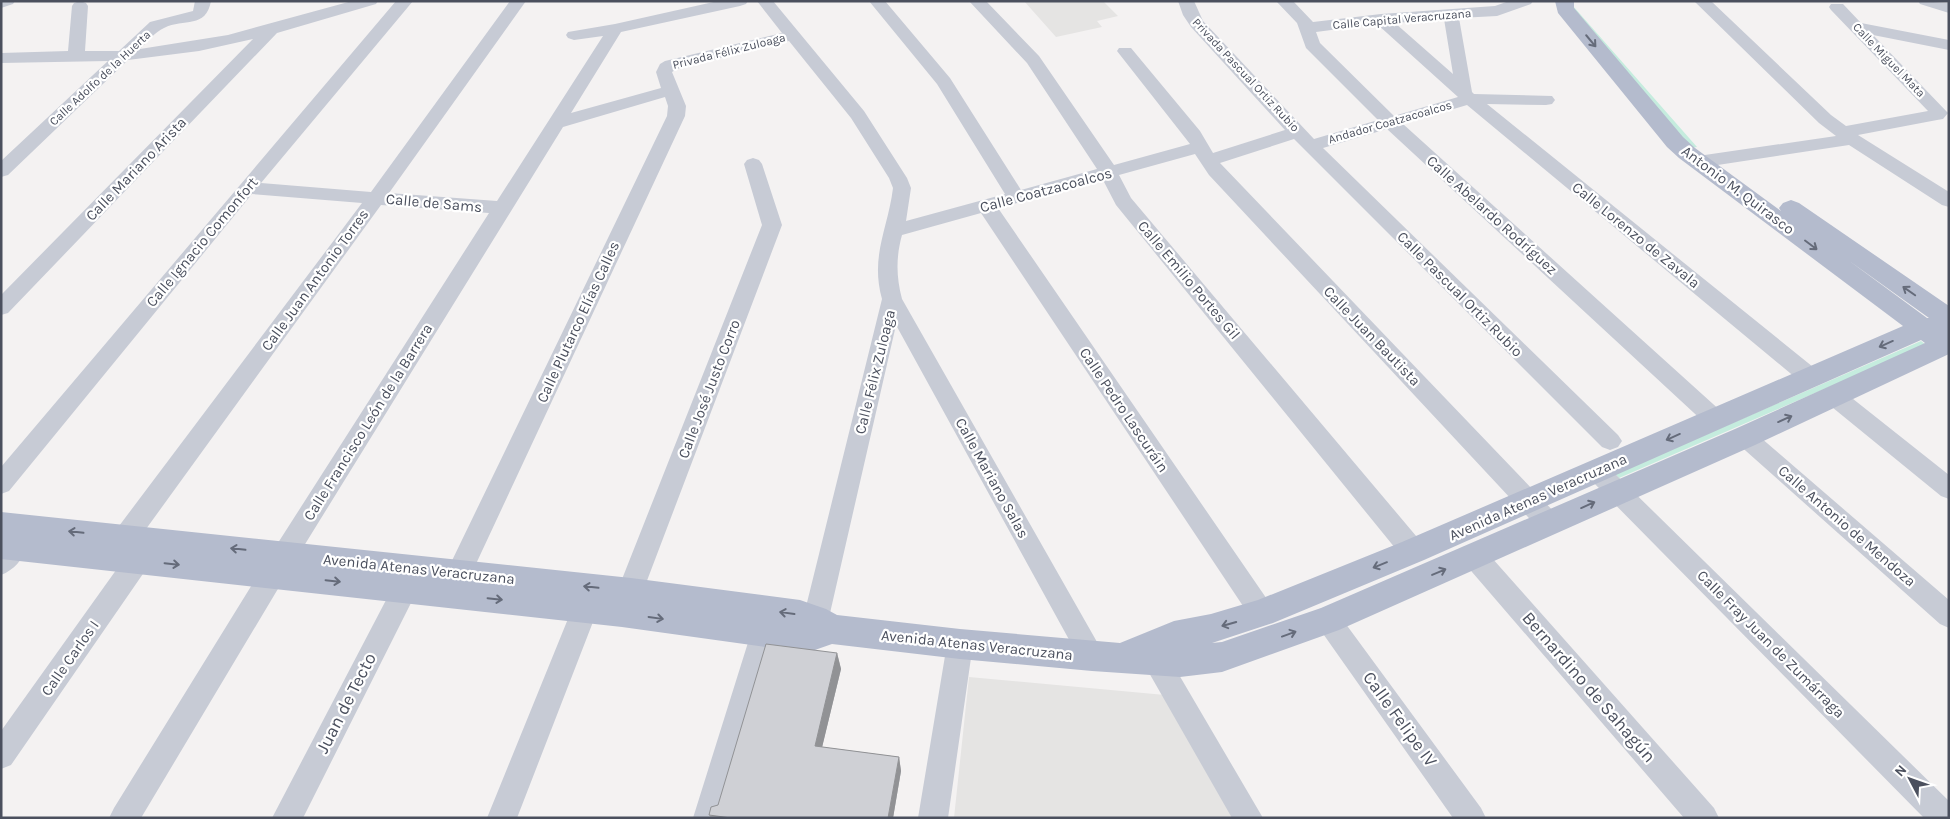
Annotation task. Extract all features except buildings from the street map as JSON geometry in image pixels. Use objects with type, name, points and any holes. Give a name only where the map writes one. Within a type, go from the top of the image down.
[{"type":"main road","name":"Antonio M. Quirasco","points":[[1564,1],[1565,9],[1669,135],[1698,162],[1944,335]]},
{"type":"main road","name":"Antonio M. Quirasco","points":[[1578,1],[1694,135],[1944,335]]},
{"type":"main road","name":"Avenida Atenas Veracruzana","points":[[1129,655],[1174,636],[1211,629],[1262,613],[1413,551],[1810,378],[1944,335]]},
{"type":"main road","name":"Avenida Atenas Veracruzana","points":[[5,546],[125,552],[279,564],[459,573],[626,602],[764,633],[820,628],[960,644],[1129,655],[1180,662],[1222,657],[1328,620],[1834,397],[1944,335]]},
{"type":"main road","name":"Avenida Atenas Veracruzana","points":[[279,564],[405,589],[585,609],[626,602],[800,614],[820,628]]},
{"type":"street","points":[[1,3],[7,1]]},
{"type":"street","name":"Calle Adolfo de la Huerta","points":[[1,171],[160,23],[198,14],[201,12],[203,1]]},
{"type":"street","points":[[1,58],[35,55],[126,55],[158,52],[270,31],[370,1]]},
{"type":"street","name":"Calle Ignacio Comonfort","points":[[1,484],[246,188],[405,1]]},
{"type":"street","name":"Calle Juan Antonio Torres","points":[[125,552],[518,1]]},
{"type":"street","points":[[574,35],[615,29],[740,1]]},
{"type":"street","name":"Calle Félix Zuloaga","points":[[765,1],[858,115],[898,178],[902,188],[885,270],[892,300],[820,628]]},
{"type":"street","points":[[877,1],[944,82],[1017,198]]},
{"type":"street","name":"Calle Emilio Portes Gil","points":[[977,1],[1033,60],[1103,162],[1123,201],[1413,551]]},
{"type":"street","name":"Privada Pascual Ortiz Rubio","points":[[1186,1],[1191,15],[1197,24],[1304,139]]},
{"type":"street","name":"Calle Abelardo Rodríguez","points":[[1284,1],[1299,14],[1307,28],[1308,39],[1312,45],[1390,122],[1715,419]]},
{"type":"street","points":[[1408,1],[1428,16]]},
{"type":"street","points":[[1702,1],[1814,109],[1847,136],[1949,201]]},
{"type":"street","points":[[1926,1],[1949,8]]},
{"type":"street","name":"Calle Capital Veracruzana","points":[[1307,28],[1381,19],[1497,12],[1518,2]]},
{"type":"street","points":[[76,55],[80,6]]},
{"type":"street","name":"Calle Miguel Mata","points":[[1837,7],[1944,119]]},
{"type":"street","points":[[1452,16],[1467,95]]},
{"type":"street","name":"Calle Lorenzo de Zavala","points":[[1381,19],[1467,95],[1810,378]]},
{"type":"street","points":[[1858,28],[1949,45]]},
{"type":"street","name":"Calle Francisco León de la Barrera","points":[[124,818],[279,564],[615,29]]},
{"type":"street","name":"Calle Mariano Arista","points":[[1,308],[270,31]]},
{"type":"street","name":"Privada Félix Zuloaga","points":[[666,68],[793,35]]},
{"type":"street","name":"Calle Juan Bautista","points":[[1124,51],[1194,135],[1204,154],[1549,523]]},
{"type":"street","name":"Calle Plutarco Elías Calles","points":[[459,573],[676,116],[677,106],[664,72],[666,68]]},
{"type":"street","points":[[556,123],[672,90]]},
{"type":"street","name":"Andador Coatzacoalcos","points":[[1304,139],[1390,122],[1467,95],[1546,100]]},
{"type":"street","points":[[1885,132],[1937,115],[1944,119]]},
{"type":"street","points":[[1698,162],[1847,136],[1885,132],[1907,134],[1944,119]]},
{"type":"street","name":"Calle Coatzacoalcos","points":[[892,231],[1108,173],[1204,154],[1304,139]]},
{"type":"street","name":"Calle Pascual Ortiz Rubio","points":[[1304,139],[1610,441]]},
{"type":"street","name":"Calle José Justo Corro","points":[[626,602],[772,225],[753,164]]},
{"type":"street","name":"Calle de Sams","points":[[246,188],[502,208]]},
{"type":"street","name":"Calle Pedro Lascuráin","points":[[986,206],[1262,613]]},
{"type":"street","name":"Calle Mariano Salas","points":[[892,300],[1129,655],[1248,818]]},
{"type":"street","points":[[1834,397],[1949,489]]},
{"type":"street","name":"Calle Antonio de Mendoza","points":[[1745,437],[1949,616]]},
{"type":"street","name":"Calle Fray Juan de Zumárraga","points":[[1597,470],[1946,818]]},
{"type":"street","name":"Calle Carlos I","points":[[1,756],[125,552]]},
{"type":"street","name":"Bernardino de Sahagún","points":[[1475,556],[1704,818]]},
{"type":"street","name":"Juan de Tecto","points":[[287,818],[405,589]]},
{"type":"street","points":[[502,818],[585,609]]},
{"type":"street","name":"Calle Felipe IV","points":[[1328,620],[1471,818]]},
{"type":"street","points":[[708,818],[764,633]]},
{"type":"street","points":[[933,818],[960,644]]},
{"type":"shaded area","points":[[1024,1],[1103,1],[1118,16],[1097,21],[1102,27],[1056,37]]},
{"type":"shaded area","points":[[969,677],[1165,695],[1236,818],[954,818]]},
{"type":"green space","points":[[1567,6],[1573,6],[1697,147],[1691,148]]},
{"type":"green space","points":[[1921,341],[1926,345],[1619,478],[1615,474]]}]
